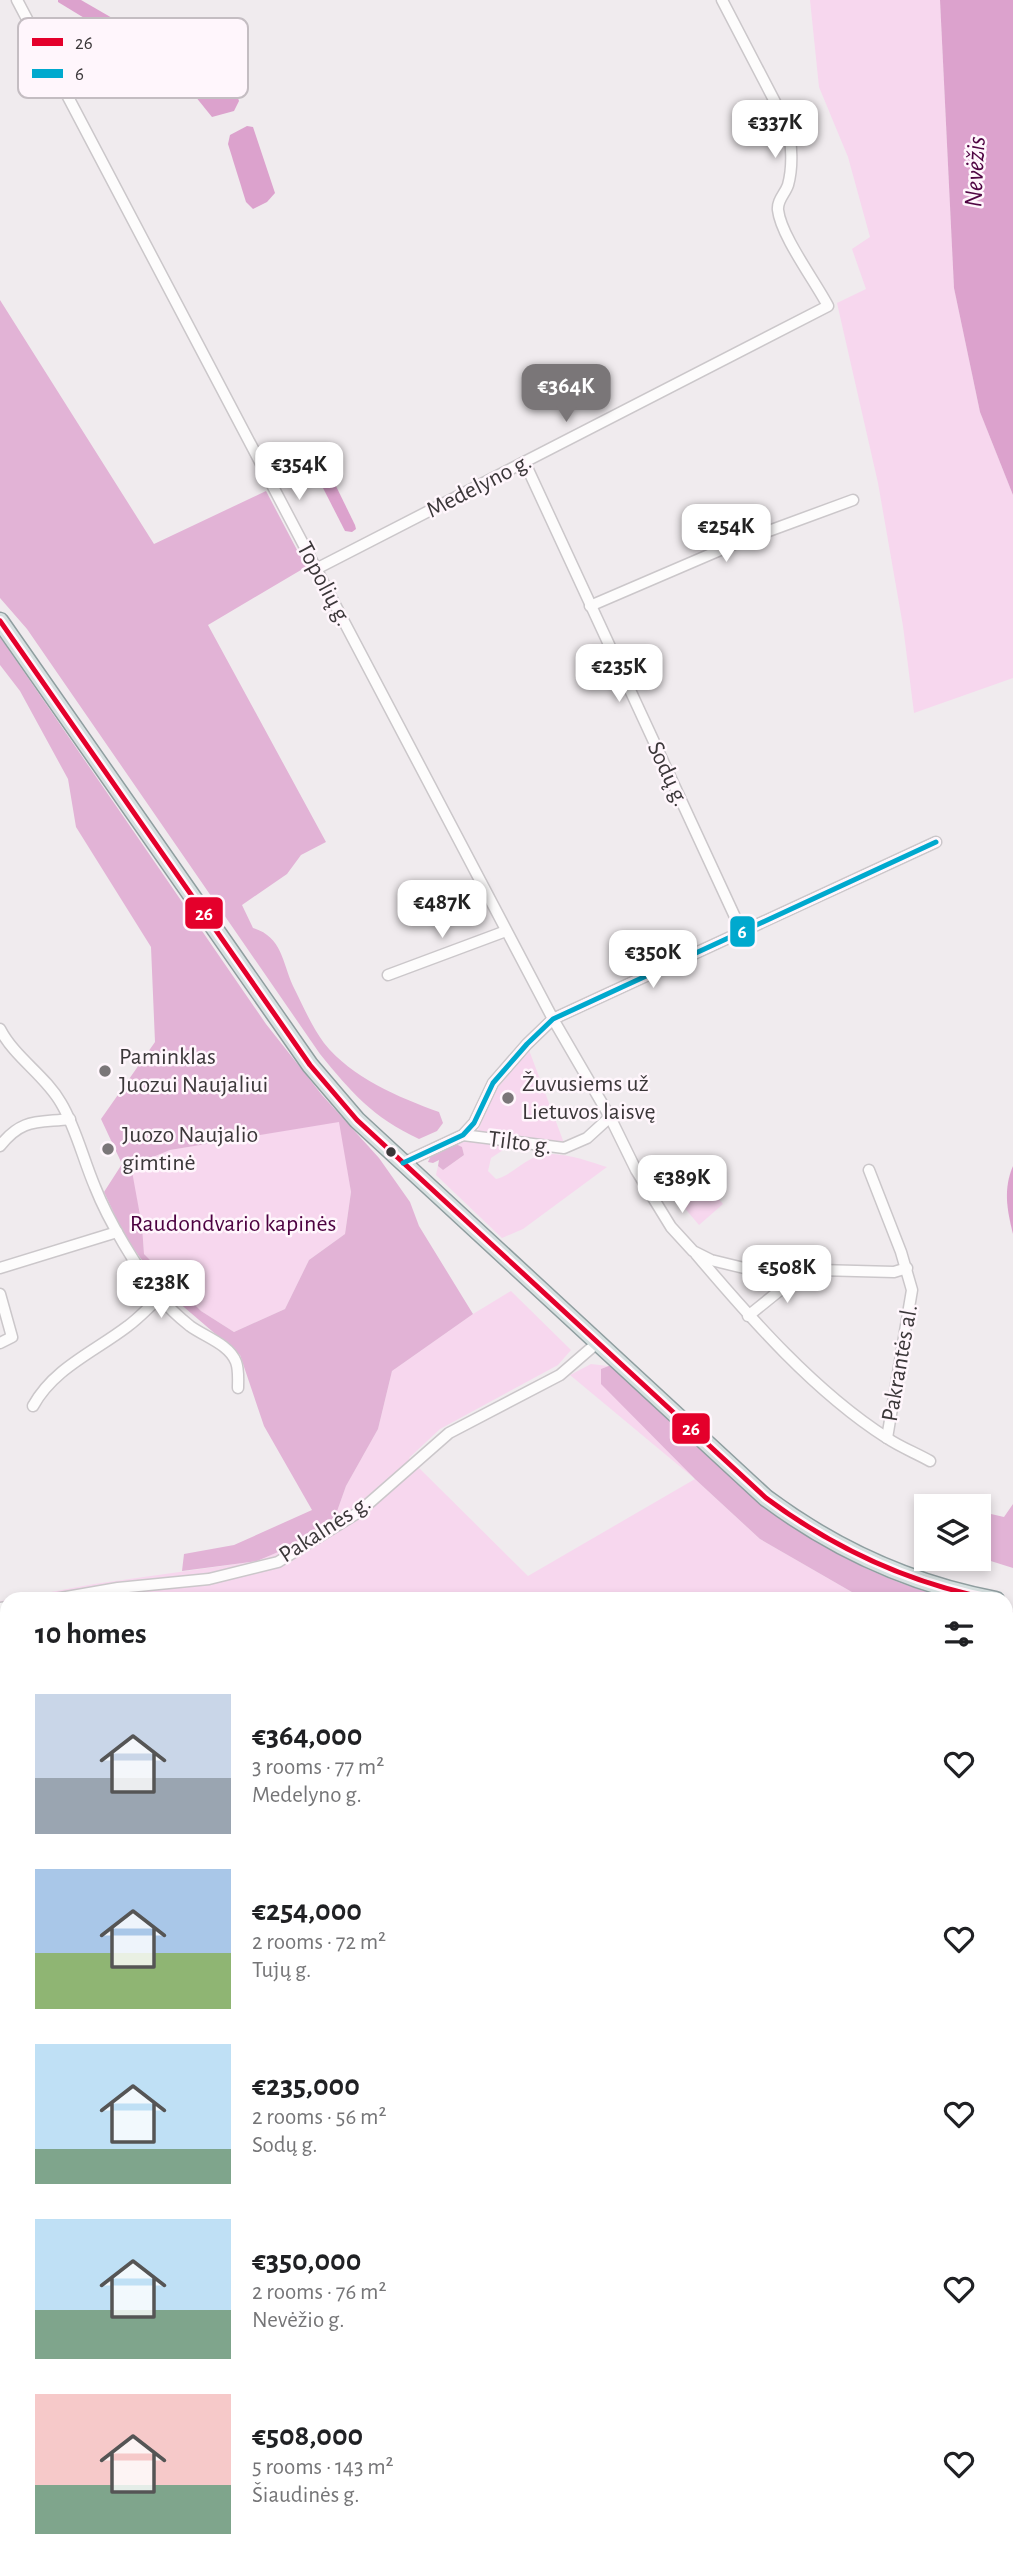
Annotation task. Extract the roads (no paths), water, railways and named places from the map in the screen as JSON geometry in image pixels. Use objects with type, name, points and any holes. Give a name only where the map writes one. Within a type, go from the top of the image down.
[{"type":"main road","points":[[0,621],[310,1065],[340,1102],[741,1476],[796,1520],[853,1554],[885,1568],[959,1592]]},
{"type":"street","name":"Topolių g.","points":[[17,0],[26,18]]},
{"type":"street","name":"Medelyno g.","points":[[316,569],[828,306],[793,246],[779,215],[778,207],[789,176],[791,146],[788,125],[722,0]]},
{"type":"street","name":"Topolių g.","points":[[68,98],[552,1019]]},
{"type":"street","name":"Sodų g.","points":[[525,463],[742,932]]},
{"type":"street","points":[[590,607],[738,542],[853,500]]},
{"type":"street","points":[[403,1163],[463,1135],[474,1123],[499,1076],[552,1019],[936,842]]},
{"type":"street","points":[[388,975],[506,932]]},
{"type":"street","points":[[552,1019],[671,1227],[748,1316],[834,1399],[887,1438],[930,1461]]},
{"type":"street","points":[[0,1030],[16,1054],[52,1089],[70,1119],[96,1190],[117,1232],[160,1297],[190,1326],[219,1344],[235,1360],[238,1388]]},
{"type":"street","name":"Tilto g.","points":[[463,1135],[564,1149],[587,1138],[610,1117]]},
{"type":"street","points":[[0,1146],[20,1125],[70,1119]]},
{"type":"street","name":"Pakrantės al.","points":[[869,1170],[912,1290],[887,1438]]},
{"type":"street","points":[[0,1268],[117,1232]]},
{"type":"street","points":[[694,1251],[718,1262],[744,1268],[894,1272],[906,1268]]},
{"type":"street","points":[[748,1316],[805,1270]]},
{"type":"street","points":[[0,1294],[12,1337],[0,1343]]},
{"type":"street","points":[[33,1406],[43,1389],[58,1373],[130,1325],[160,1297]]},
{"type":"street","name":"Pakalnės g.","points":[[95,1592],[209,1578],[278,1562],[359,1512],[449,1433],[560,1375],[597,1343]]},
{"type":"water","points":[[81,0],[112,18],[84,18],[58,2]]},
{"type":"water","name":"Nevėžis","points":[[940,0],[1013,0],[1013,495],[980,412],[954,288]]},
{"type":"water","points":[[197,98],[238,98],[234,111],[212,117]]},
{"type":"water","points":[[247,126],[253,127],[275,193],[267,202],[253,209],[246,202],[228,144],[230,135]]},
{"type":"water","points":[[327,480],[334,482],[355,525],[356,529],[352,532],[345,531],[323,488]]},
{"type":"water","points":[[1013,1166],[1013,1234],[1007,1200]]},
{"type":"place","name":"Paminklas Juozui Naujaliui","points":[[105,1071]]},
{"type":"place","name":"Žuvusiems už Lietuvos laisvę","points":[[508,1098]]},
{"type":"place","name":"Juozo Naujalio gimtinė","points":[[108,1149]]},
{"type":"park label","name":"Raudondvario kapinės","points":[[233,1224]]}]
